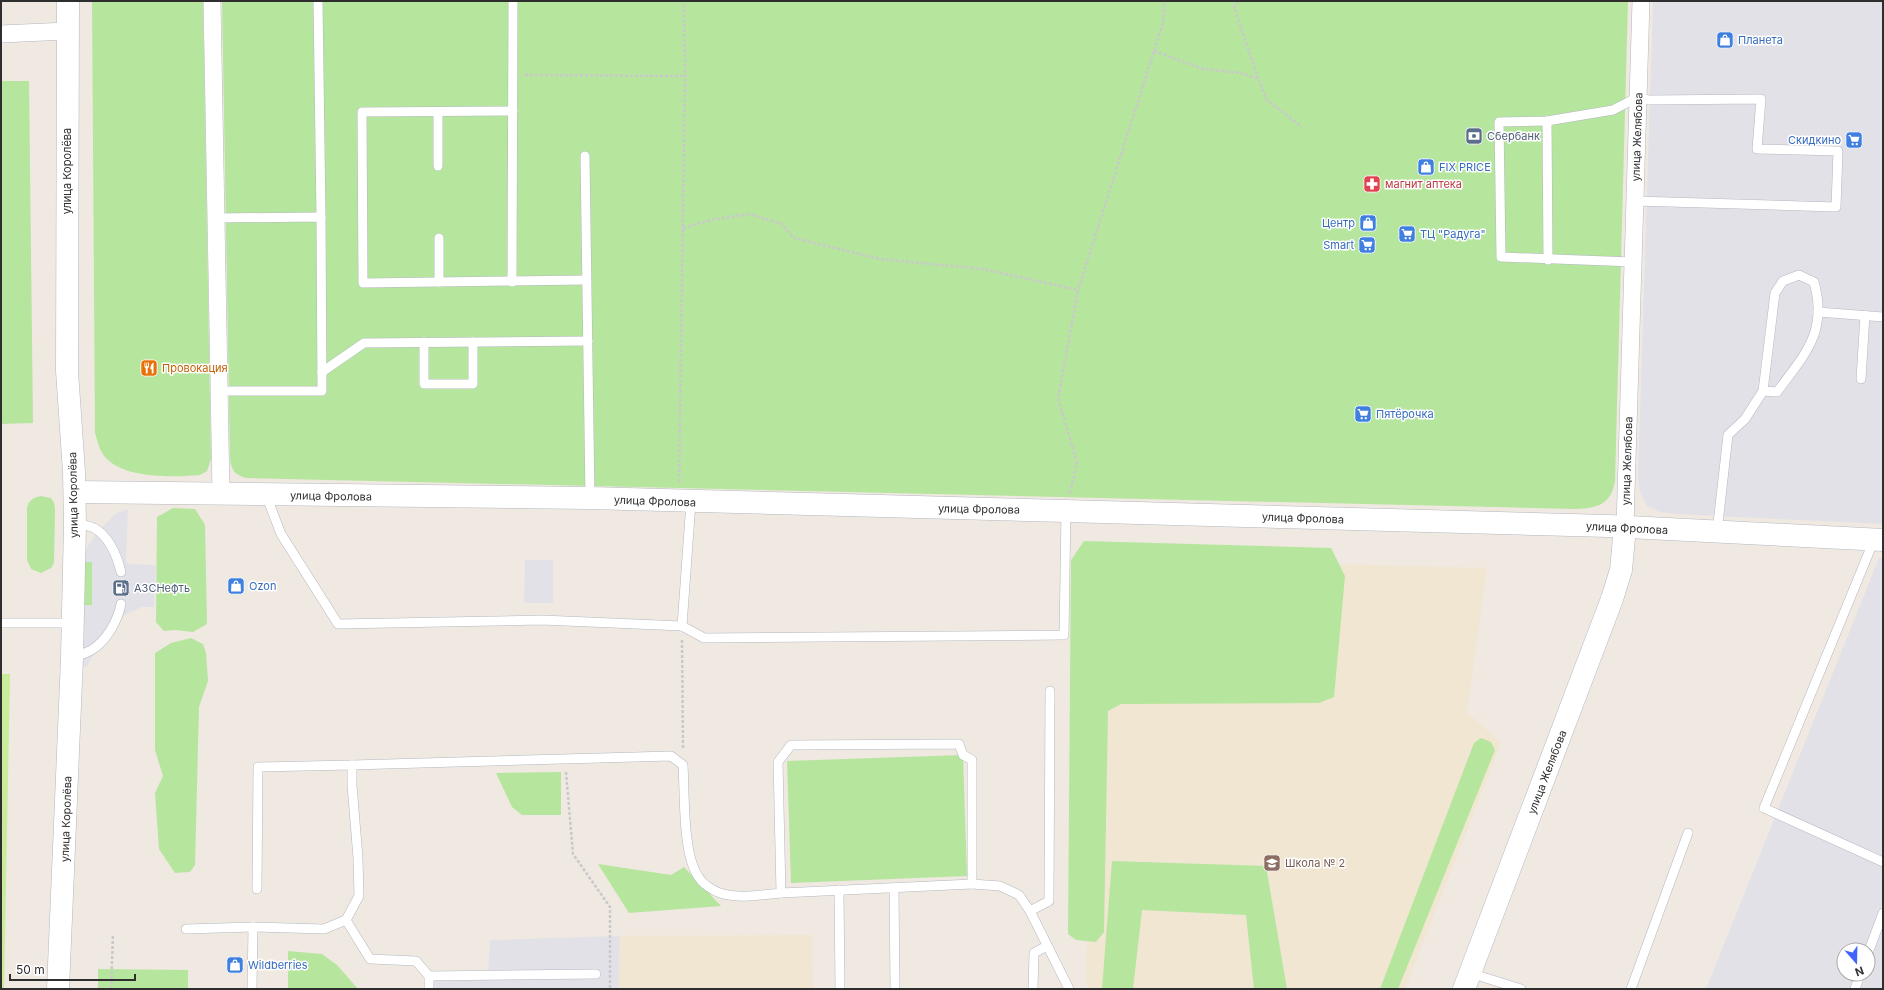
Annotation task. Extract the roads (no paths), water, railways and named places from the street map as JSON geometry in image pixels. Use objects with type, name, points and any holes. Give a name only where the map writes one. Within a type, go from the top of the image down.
[{"type":"street","name":"улица Королёва","points":[[58,989],[72,658],[75,524],[75,492],[67,371],[68,1]]},
{"type":"street","points":[[212,1],[221,493]]},
{"type":"street","name":"улица Желябова","points":[[1467,981],[1612,599],[1621,570],[1625,528],[1641,1]]},
{"type":"street","points":[[1,34],[68,31]]},
{"type":"street","name":"улица Фролова","points":[[75,492],[590,498],[685,502],[1066,511],[1625,528],[1878,540]]},
{"type":"lane","points":[[219,391],[322,391],[318,1]]},
{"type":"lane","points":[[512,282],[513,1]]},
{"type":"lane","points":[[1633,262],[1548,260],[1501,257],[1499,122],[1547,121],[1613,110],[1638,97],[1649,100],[1761,99],[1757,149],[1838,151],[1836,207],[1635,201]]},
{"type":"lane","points":[[512,111],[362,112],[363,283],[586,280]]},
{"type":"lane","points":[[438,112],[438,166]]},
{"type":"lane","points":[[1547,121],[1548,260]]},
{"type":"lane","points":[[585,156],[590,498]]},
{"type":"lane","points":[[216,218],[321,217]]},
{"type":"lane","points":[[438,238],[439,282]]},
{"type":"lane","points":[[1717,532],[1728,435],[1745,419],[1763,391],[1775,293],[1783,281],[1799,275],[1814,282],[1819,298],[1816,331],[1808,350],[1777,392],[1763,391]]},
{"type":"lane","points":[[1818,312],[1883,317]]},
{"type":"lane","points":[[1861,379],[1865,315]]},
{"type":"lane","points":[[322,372],[364,342],[588,341]]},
{"type":"lane","points":[[424,342],[424,384],[473,384],[473,342]]},
{"type":"lane","points":[[266,495],[280,534],[338,624],[542,620],[682,626],[704,638],[1064,635],[1066,511]]},
{"type":"lane","points":[[682,626],[685,502]]},
{"type":"lane","points":[[75,524],[93,528],[106,539],[118,557],[121,572]]},
{"type":"lane","points":[[1878,540],[1764,808],[1883,862]]},
{"type":"lane","points":[[72,658],[93,649],[107,635],[118,617],[121,604]]},
{"type":"lane","points":[[1,622],[72,623]]},
{"type":"lane","points":[[1030,911],[1049,901],[1050,691]]},
{"type":"lane","points":[[780,893],[778,762],[791,746],[959,744],[963,755],[972,760],[972,884]]},
{"type":"lane","points":[[257,888],[258,767],[671,756],[683,765],[688,843],[691,861],[700,879],[719,892],[740,896],[972,884],[1000,886],[1020,895],[1030,911],[1068,989]]},
{"type":"lane","points":[[186,929],[324,929],[346,920],[359,896],[352,765]]},
{"type":"lane","points":[[1631,989],[1688,833]]},
{"type":"lane","points":[[894,888],[895,989]]},
{"type":"lane","points":[[839,890],[840,989]]},
{"type":"lane","points":[[1872,942],[1883,913]]},
{"type":"lane","points":[[346,920],[370,960],[416,960],[429,976],[429,989]]},
{"type":"lane","points":[[252,989],[253,928]]},
{"type":"lane","points":[[1033,989],[1034,953],[1047,946]]},
{"type":"lane","points":[[429,976],[596,974]]},
{"type":"lane","points":[[1467,981],[1521,989]]},
{"type":"place","name":"Планета","points":[[1725,40]]},
{"type":"place","name":"Сбербанк","points":[[1474,136]]},
{"type":"place","name":"Скидкино","points":[[1854,140]]},
{"type":"place","name":"FIX PRICE","points":[[1426,167]]},
{"type":"place","name":"магнит аптека","points":[[1372,184]]},
{"type":"place","name":"Центр","points":[[1368,223]]},
{"type":"place","name":"ТЦ \"Радуга\"","points":[[1407,234]]},
{"type":"place","name":"Smart","points":[[1367,245]]},
{"type":"place","name":"Провокация","points":[[149,368]]},
{"type":"place","name":"Пятёрочка","points":[[1363,414]]},
{"type":"place","name":"Ozon","points":[[236,586]]},
{"type":"place","name":"АЗСНефть","points":[[121,588]]},
{"type":"place","name":"Школа № 2","points":[[1272,863]]},
{"type":"place","name":"Wildberries","points":[[235,965]]}]
